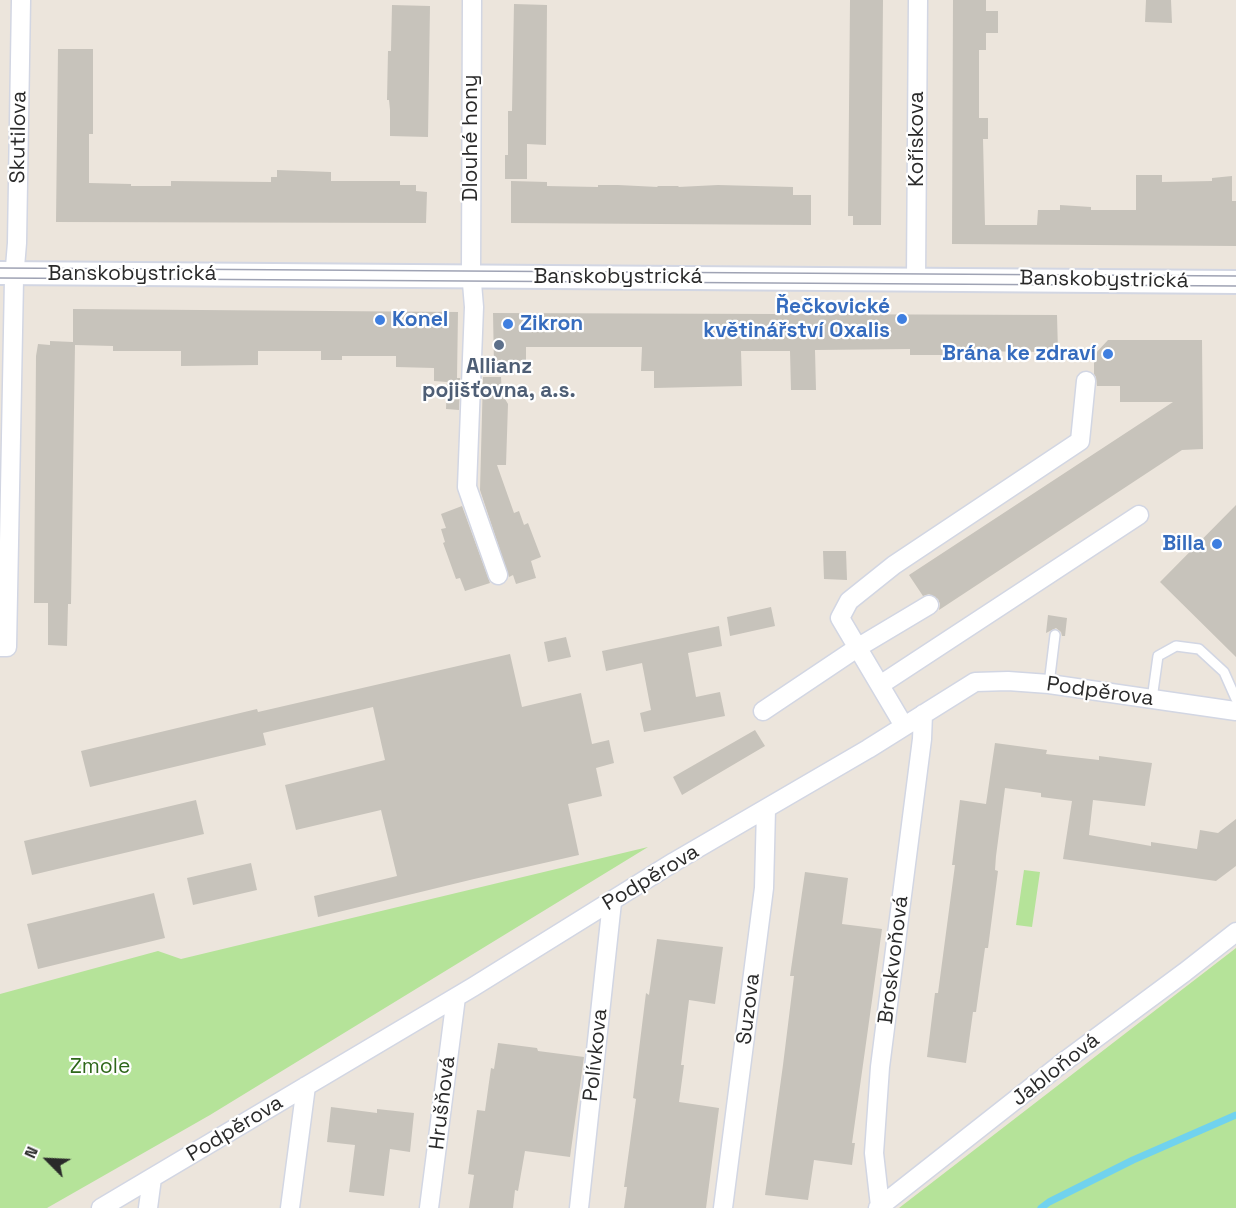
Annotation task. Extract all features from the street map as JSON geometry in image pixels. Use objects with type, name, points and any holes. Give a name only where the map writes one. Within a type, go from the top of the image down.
[{"type":"street","name":"Skutilova","points":[[3,647],[8,273],[21,0]]},
{"type":"street","name":"Dlouhé hony","points":[[472,0],[471,276],[474,307],[467,487],[498,574]]},
{"type":"street","name":"Kořískova","points":[[916,279],[918,0]]},
{"type":"street","name":"Banskobystrická","points":[[8,273],[1236,282]]},
{"type":"street","points":[[904,726],[840,618],[849,601],[894,565],[1080,441],[1086,381]]},
{"type":"street","points":[[880,685],[1139,515]]},
{"type":"street","points":[[763,711],[857,648],[929,605]]},
{"type":"street","name":"Podpěrova","points":[[101,1208],[456,997],[674,862],[975,682],[1008,681],[1049,684],[1236,711]]},
{"type":"street","name":"Broskvoňová","points":[[879,1207],[874,1154],[880,1067],[922,739],[923,714]]},
{"type":"street","name":"Suzova","points":[[723,1208],[764,888],[766,809]]},
{"type":"street","name":"Polívkova","points":[[579,1208],[612,902]]},
{"type":"street","name":"Jabloňová","points":[[879,1207],[1061,1064],[1236,932]]},
{"type":"street","name":"Hrušňová","points":[[429,1208],[456,997]]},
{"type":"street","points":[[290,1208],[306,1086]]},
{"type":"street","points":[[148,1208],[152,1178]]},
{"type":"lane","points":[[1049,684],[1055,635]]},
{"type":"lane","points":[[1152,699],[1158,656],[1176,646],[1199,649],[1224,672],[1236,699]]},
{"type":"green space","name":"Zmole","points":[[648,847],[210,1115],[47,1208],[0,1208],[0,994],[158,951],[181,959]]},
{"type":"green space","points":[[1024,870],[1040,872],[1032,927],[1016,925]]},
{"type":"green space","points":[[1236,948],[1236,1208],[899,1208]]},
{"type":"building","points":[[850,0],[883,0],[881,225],[853,225],[853,216],[848,216]]},
{"type":"building","points":[[953,0],[986,0],[986,11],[998,11],[998,33],[986,33],[986,50],[979,50],[979,118],[988,118],[988,139],[983,139],[985,225],[1037,225],[1038,210],[1060,210],[1060,205],[1091,207],[1091,210],[1136,210],[1136,175],[1162,175],[1162,182],[1212,181],[1212,178],[1232,176],[1232,201],[1236,201],[1236,246],[952,244]]},
{"type":"building","points":[[1146,0],[1171,0],[1172,23],[1145,22]]},
{"type":"building","points":[[514,4],[547,5],[546,145],[527,144],[527,179],[505,179],[505,155],[508,155],[508,111],[512,111]]},
{"type":"building","points":[[392,5],[430,6],[428,137],[390,136],[390,110],[389,100],[387,100]]},
{"type":"building","points":[[58,49],[93,49],[93,134],[89,134],[89,183],[171,186],[171,181],[271,182],[271,177],[277,177],[277,170],[331,172],[331,181],[400,181],[400,185],[416,185],[416,191],[427,192],[426,223],[56,222]]},
{"type":"building","points":[[511,181],[547,182],[547,186],[793,187],[793,195],[811,195],[811,225],[511,223]]},
{"type":"building","points":[[73,309],[458,312],[459,410],[446,409],[447,382],[434,381],[434,368],[396,367],[396,356],[342,356],[342,360],[321,360],[321,351],[258,351],[258,365],[181,366],[181,351],[113,351],[113,346],[75,345],[71,604],[68,604],[67,646],[48,645],[48,603],[34,603],[36,356],[38,344],[50,345],[50,341],[73,342]]},
{"type":"building","points":[[493,313],[1057,315],[1058,352],[946,351],[946,355],[910,355],[910,349],[815,350],[816,390],[791,390],[790,351],[741,351],[742,386],[654,388],[654,371],[641,371],[642,347],[526,347],[526,365],[494,365]]},
{"type":"building","points":[[1108,340],[1202,340],[1203,449],[1182,450],[939,610],[938,599],[929,594],[923,596],[909,575],[1173,402],[1120,402],[1120,386],[1097,386],[1094,374],[1094,355]]},
{"type":"building","points":[[483,377],[501,377],[502,394],[508,404],[506,465],[497,465],[514,513],[519,511],[524,525],[528,523],[541,557],[531,561],[536,578],[516,584],[513,575],[509,577],[480,490]]},
{"type":"building","name":"Billa","points":[[1236,505],[1236,657],[1160,582]]},
{"type":"building","points":[[462,506],[490,583],[465,591],[460,578],[456,579],[443,543],[445,542],[441,529],[446,528],[441,514]]},
{"type":"building","points":[[823,551],[846,551],[847,580],[824,579]]},
{"type":"building","points":[[771,607],[775,626],[730,636],[727,617]]},
{"type":"building","points":[[1048,615],[1067,618],[1065,636],[1062,636],[1056,628],[1046,633]]},
{"type":"building","points":[[719,626],[722,646],[688,653],[696,697],[720,692],[725,716],[644,732],[640,713],[651,710],[642,663],[606,671],[602,651]]},
{"type":"building","points":[[566,637],[571,657],[548,662],[544,642]]},
{"type":"building","points":[[510,654],[522,707],[581,693],[592,744],[609,740],[614,763],[596,768],[602,796],[568,804],[579,855],[318,917],[314,896],[397,876],[381,810],[296,830],[285,785],[385,760],[373,707],[263,733],[266,745],[90,787],[81,751],[257,709],[258,712]]},
{"type":"building","points":[[755,730],[765,746],[682,795],[673,777]]},
{"type":"building","points":[[995,743],[1047,750],[1046,754],[1099,760],[1099,756],[1152,763],[1145,806],[1093,800],[1089,835],[1151,846],[1151,842],[1197,849],[1200,830],[1218,833],[1236,819],[1236,866],[1216,881],[1063,859],[1072,801],[1041,797],[1041,793],[1005,788],[996,856],[995,870],[998,871],[988,948],[985,948],[966,1063],[927,1057],[955,865],[952,865],[960,800],[986,804]]},
{"type":"building","points":[[196,800],[204,834],[32,875],[24,841]]},
{"type":"building","points":[[251,863],[257,890],[193,905],[187,878]]},
{"type":"building","points":[[805,872],[848,878],[842,924],[882,929],[852,1143],[855,1143],[852,1165],[814,1160],[808,1200],[765,1195],[794,976],[790,976]]},
{"type":"building","points":[[154,893],[165,938],[38,969],[27,924]]},
{"type":"building","points":[[657,939],[723,947],[715,1004],[689,1000],[681,1065],[684,1065],[679,1102],[719,1108],[706,1208],[624,1208],[627,1187],[624,1187],[636,1099],[633,1098],[646,993],[649,995]]},
{"type":"building","points":[[498,1043],[584,1057],[570,1157],[525,1151],[513,1208],[469,1208],[474,1175],[468,1174],[477,1110],[485,1111],[491,1068],[494,1069]]},
{"type":"building","points":[[331,1107],[377,1113],[377,1109],[414,1113],[410,1152],[390,1149],[384,1196],[349,1192],[355,1145],[327,1142]]},
{"type":"waterway","points":[[1041,1208],[1133,1160],[1236,1115]]},
{"type":"tram line","points":[[0,268],[1236,276]]},
{"type":"tram line","points":[[0,278],[1236,286]]},
{"type":"place","name":"Řečkovické květinářství Oxalis","points":[[902,319]]},
{"type":"place","name":"Konel","points":[[380,320]]},
{"type":"place","name":"Zikron","points":[[508,324]]},
{"type":"place","name":"Allianz pojišťovna, a.s.","points":[[499,345]]},
{"type":"place","name":"Brána ke zdraví","points":[[1108,354]]},
{"type":"place","name":"Billa","points":[[1217,544]]}]
